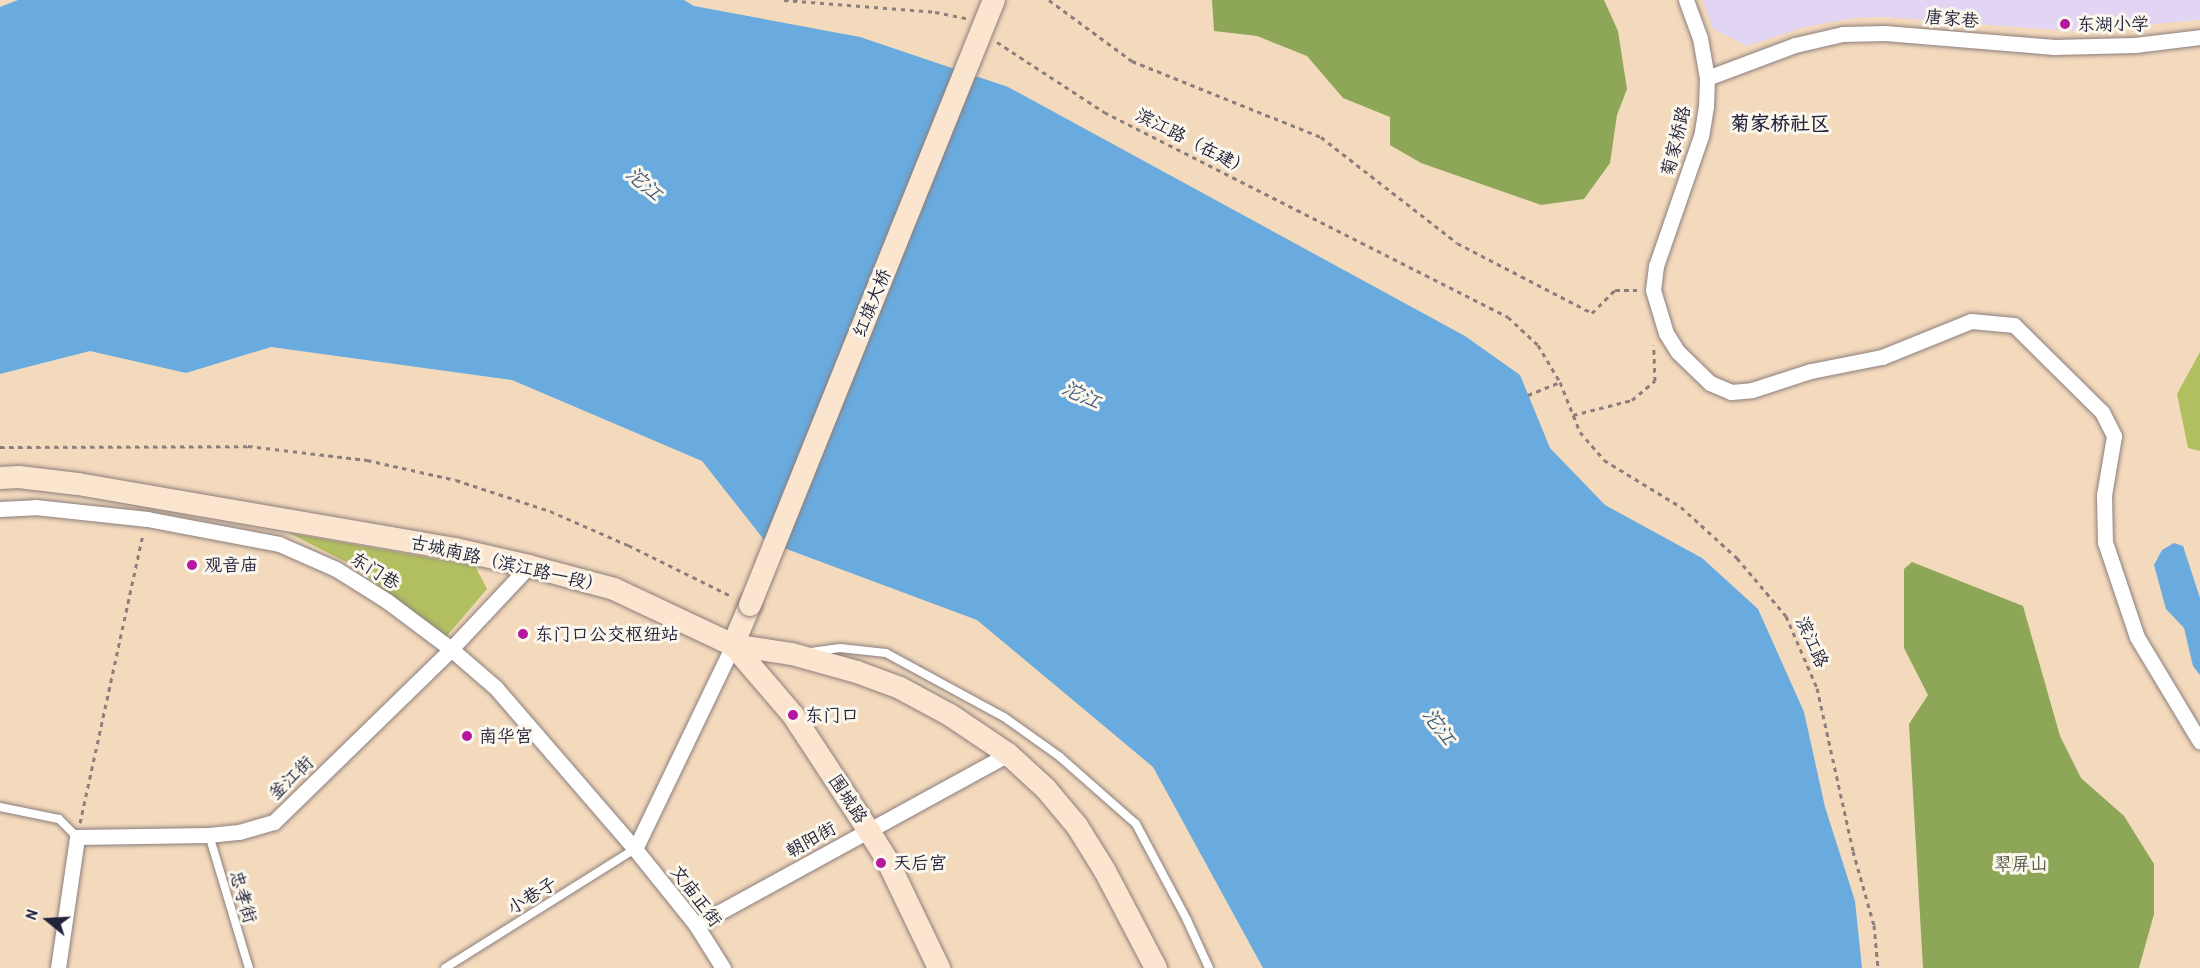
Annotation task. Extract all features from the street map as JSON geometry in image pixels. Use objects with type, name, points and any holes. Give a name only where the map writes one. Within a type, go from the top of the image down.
[{"type":"street","name":"红旗大桥","points":[[733,645],[994,0]]},
{"type":"street","name":"菊家桥路","points":[[1653,290],[1656,266],[1701,136],[1707,78],[1700,38],[1686,0]]},
{"type":"street","name":"唐家巷","points":[[1707,78],[1795,45],[1843,34],[1885,33],[2054,47],[2135,45],[2200,37]]},
{"type":"street","points":[[1653,290],[1666,333],[1678,352],[1710,383],[1731,392],[1752,390],[1811,371],[1882,357],[1971,321],[2014,325],[2102,411],[2114,436],[2103,495],[2105,542],[2137,637],[2200,742]]},
{"type":"street","name":"古城南路（滨江路一段）","points":[[0,478],[19,477],[78,484],[455,549],[529,566],[614,589],[733,645],[792,654],[857,672],[900,688],[950,715],[1008,754],[1046,789],[1077,826],[1105,871],[1156,968]]},
{"type":"street","name":"东门巷","points":[[0,509],[35,507],[147,519],[279,544],[336,569],[370,590],[451,649],[496,688],[635,849]]},
{"type":"street","name":"釜江街","points":[[77,837],[209,835],[239,832],[274,822],[451,649],[529,566]]},
{"type":"street","points":[[635,849],[733,645]]},
{"type":"street","name":"围城路","points":[[733,645],[793,716],[869,831],[888,862],[939,968]]},
{"type":"street","name":"朝阳街","points":[[696,925],[1008,754]]},
{"type":"street","points":[[58,968],[77,837]]},
{"type":"street","name":"文庙正街","points":[[635,849],[696,925],[723,968]]},
{"type":"lane","points":[[792,654],[840,648],[886,653],[995,712],[1060,757],[1136,824],[1187,920],[1209,968]]},
{"type":"lane","points":[[0,807],[59,819],[77,837]]},
{"type":"lane","name":"忠孝街","points":[[209,835],[249,968]]},
{"type":"lane","name":"小巷子","points":[[445,968],[635,849]]},
{"type":"path","points":[[784,0],[935,12],[966,18],[973,24]]},
{"type":"path","points":[[1049,0],[1132,61],[1321,137],[1457,243],[1592,312],[1615,290],[1653,290]]},
{"type":"path","name":"滨江路（在建）","points":[[996,41],[1104,112],[1508,317],[1538,345],[1560,382]]},
{"type":"path","points":[[1573,415],[1632,400],[1655,381],[1654,336]]},
{"type":"path","points":[[1528,395],[1560,382]]},
{"type":"path","name":"滨江路","points":[[1560,382],[1580,432],[1604,460],[1681,507],[1737,558],[1786,616],[1817,688],[1852,851],[1874,925],[1878,968]]},
{"type":"path","points":[[0,447],[102,449],[248,446],[367,460],[456,480],[550,511],[628,545],[750,605]]},
{"type":"path","points":[[77,837],[147,519]]},
{"type":"shaded area","name":"东湖小学","points":[[1703,0],[2200,0],[2200,20],[2070,31],[1884,17],[1854,18],[1805,27],[1747,46],[1713,29]]},
{"type":"green space","points":[[1212,0],[1604,0],[1618,31],[1627,89],[1617,115],[1610,163],[1584,199],[1541,205],[1421,163],[1390,145],[1390,117],[1343,98],[1307,56],[1257,36],[1214,31]]},
{"type":"green space","points":[[2200,352],[2200,451],[2188,448],[2177,394]]},
{"type":"green space","points":[[289,533],[475,566],[487,589],[446,637],[352,565]]},
{"type":"green space","name":"翠屏山","points":[[1912,562],[2023,606],[2060,736],[2081,778],[2124,816],[2154,864],[2154,914],[2139,968],[1923,968],[1909,724],[1928,695],[1904,648],[1904,569]]},
{"type":"water","name":"沱江","points":[[18,0],[684,0],[694,6],[860,37],[1008,87],[1465,336],[1520,375],[1550,448],[1605,505],[1702,558],[1758,609],[1804,712],[1825,807],[1855,901],[1862,968],[1263,968],[1153,767],[977,620],[765,541],[702,461],[512,380],[271,347],[186,373],[90,351],[0,374],[0,7]]},
{"type":"water","points":[[2174,543],[2183,546],[2200,598],[2200,675],[2193,666],[2184,628],[2166,609],[2154,565],[2162,550]]},
{"type":"place","name":"东湖小学","points":[[2065,24]]},
{"type":"place","name":"观音庙","points":[[192,565]]},
{"type":"place","name":"东门口公交枢纽站","points":[[523,634]]},
{"type":"place","name":"东门口","points":[[793,715]]},
{"type":"place","name":"南华宫","points":[[467,736]]},
{"type":"place","name":"天后宫","points":[[881,863]]},
{"type":"district","name":"菊家桥社区","points":[[1780,122]]}]
